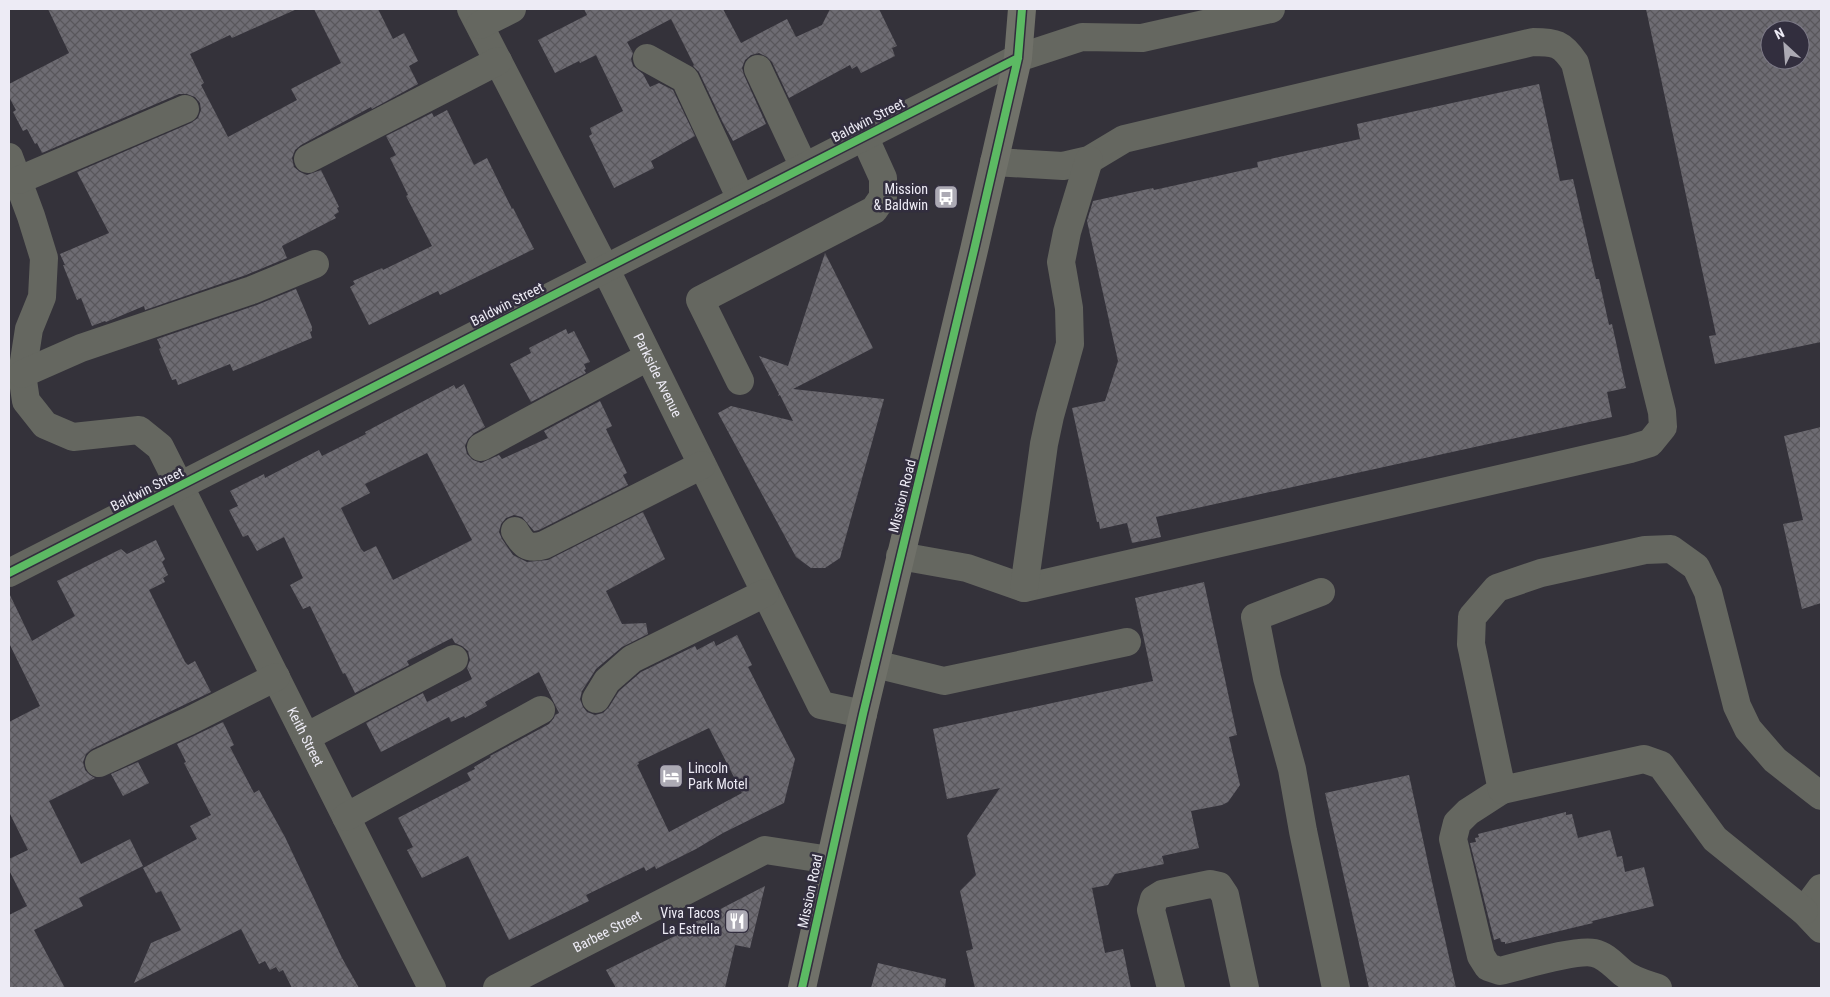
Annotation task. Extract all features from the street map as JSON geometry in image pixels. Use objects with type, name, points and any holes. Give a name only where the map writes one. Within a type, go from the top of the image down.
[{"type":"main road","name":"Mission Road","points":[[802,988],[862,714],[1018,58],[1022,9]]},
{"type":"street","points":[[476,17],[512,9]]},
{"type":"street","name":"Baldwin Street","points":[[9,573],[1018,58],[1082,37],[1142,38],[1271,9]]},
{"type":"street","name":"Parkside Avenue","points":[[476,17],[605,268],[821,705],[862,714]]},
{"type":"street","points":[[900,556],[967,568],[1024,588],[1630,449],[1650,443],[1663,427],[1662,412],[1575,62],[1567,51],[1553,42],[1533,42],[1124,139],[1088,160],[1063,166],[994,162]]},
{"type":"street","points":[[647,58],[685,79],[741,199]]},
{"type":"street","points":[[308,159],[498,61]]},
{"type":"street","points":[[758,69],[804,167]]},
{"type":"street","points":[[15,181],[185,109]]},
{"type":"street","points":[[740,381],[700,300],[874,210],[883,197],[883,178],[864,136]]},
{"type":"street","points":[[1024,588],[1044,444],[1070,344],[1069,308],[1061,262],[1067,232],[1088,160]]},
{"type":"street","name":"Keith Street","points":[[15,181],[44,258],[42,297],[29,329],[22,374],[26,401],[45,425],[73,437],[139,430],[160,447],[432,988]]},
{"type":"street","points":[[22,374],[81,348],[252,290],[315,264]]},
{"type":"street","points":[[481,447],[648,357]]},
{"type":"street","points":[[514,531],[527,546],[535,548],[544,545],[702,465]]},
{"type":"street","points":[[1502,790],[1471,644],[1472,617],[1497,588],[1505,585],[1541,573],[1645,550],[1672,549],[1696,567],[1708,592],[1737,706],[1748,729],[1775,760],[1821,796]]},
{"type":"street","points":[[1321,592],[1255,616],[1268,678],[1292,769],[1336,988]]},
{"type":"street","points":[[596,699],[607,680],[632,658],[765,593]]},
{"type":"street","points":[[875,664],[944,681],[1127,642]]},
{"type":"street","points":[[306,737],[454,659]]},
{"type":"street","points":[[99,763],[189,721],[276,677]]},
{"type":"street","points":[[346,817],[541,710]]},
{"type":"street","points":[[1658,988],[1636,981],[1623,973],[1608,959],[1594,953],[1577,954],[1500,971],[1488,967],[1481,956],[1452,839],[1457,823],[1468,812],[1502,790],[1644,759],[1661,765],[1715,839],[1813,920],[1821,888]]},
{"type":"street","name":"Barbee Street","points":[[497,988],[766,850],[830,860]]},
{"type":"street","points":[[1171,988],[1151,910],[1154,899],[1162,894],[1210,884],[1219,886],[1225,895],[1245,988]]},
{"type":"building","points":[[48,9],[297,9],[232,38],[230,35],[190,54],[204,83],[201,85],[228,137],[297,100],[291,89],[341,63],[314,9],[378,9],[393,39],[404,33],[418,61],[409,66],[418,84],[372,109],[371,107],[295,150],[292,158],[294,167],[307,175],[321,170],[339,207],[337,208],[339,212],[334,215],[336,218],[282,246],[287,258],[246,275],[145,310],[144,306],[92,326],[81,298],[77,300],[60,254],[109,233],[77,172],[191,123],[198,118],[201,110],[200,103],[195,97],[179,94],[42,153],[27,129],[23,131],[13,112],[16,110],[9,97],[9,84],[69,53]]},
{"type":"building","points":[[584,9],[723,9],[741,43],[787,19],[796,37],[822,25],[830,9],[879,9],[897,46],[892,48],[895,56],[861,73],[857,66],[852,69],[850,65],[789,98],[772,62],[759,53],[751,55],[745,60],[742,68],[766,124],[733,141],[699,72],[693,66],[671,19],[627,42],[633,53],[631,59],[633,66],[643,74],[650,87],[659,83],[673,90],[695,136],[651,161],[654,168],[614,188],[589,136],[592,134],[590,128],[623,111],[596,55],[555,73],[538,40],[587,15]]},
{"type":"building","points":[[1646,9],[1821,9],[1821,342],[1715,364],[1709,336],[1716,335]]},
{"type":"building","points":[[1539,84],[1560,181],[1573,179],[1596,279],[1599,279],[1609,325],[1612,324],[1626,388],[1607,392],[1612,417],[1156,517],[1161,537],[1132,543],[1127,523],[1100,529],[1072,408],[1105,401],[1118,361],[1087,221],[1093,201],[1153,188],[1154,190],[1258,167],[1257,162],[1360,139],[1357,124]]},
{"type":"building","points":[[447,110],[474,165],[487,158],[534,249],[440,295],[438,291],[369,325],[350,287],[355,284],[353,281],[382,268],[383,270],[432,246],[406,196],[408,195],[390,158],[396,155],[386,136],[432,113],[434,117]]},
{"type":"building","points":[[825,253],[873,348],[793,389],[884,399],[840,558],[825,568],[811,568],[796,557],[718,413],[731,406],[793,421],[780,395],[778,396],[779,394],[759,356],[788,366]]},
{"type":"building","points":[[296,289],[312,327],[310,332],[312,338],[233,371],[230,364],[178,385],[176,379],[172,380],[159,349],[161,348],[157,339],[257,305]]},
{"type":"building","points":[[566,329],[568,334],[574,331],[590,362],[584,364],[586,373],[531,402],[510,364],[531,353],[529,348]]},
{"type":"building","points":[[464,384],[485,427],[474,433],[468,439],[465,446],[467,454],[473,460],[481,463],[499,455],[502,459],[548,438],[544,431],[600,401],[612,426],[606,429],[627,473],[623,475],[628,485],[539,530],[534,531],[522,517],[514,515],[506,518],[501,524],[499,532],[513,555],[527,562],[548,560],[643,512],[665,559],[606,591],[622,624],[646,623],[648,634],[622,647],[596,669],[582,691],[580,699],[587,712],[595,715],[603,713],[619,691],[641,672],[695,646],[697,650],[714,641],[716,646],[737,635],[752,665],[748,667],[795,759],[784,803],[656,869],[655,866],[646,871],[644,867],[586,895],[589,901],[509,940],[468,856],[422,878],[407,850],[413,847],[398,818],[471,780],[467,773],[475,769],[474,767],[490,756],[549,724],[555,715],[559,713],[539,672],[485,702],[487,706],[465,718],[464,716],[451,722],[449,717],[381,752],[366,723],[423,693],[427,702],[472,679],[467,668],[470,660],[468,651],[455,643],[452,638],[407,661],[409,665],[355,693],[345,673],[343,674],[310,606],[303,609],[290,585],[303,578],[284,537],[257,551],[248,535],[243,537],[229,510],[238,506],[230,491],[264,474],[265,478],[319,450],[322,456],[454,385],[456,389]],"holes":[[[427,453],[472,540],[393,580],[376,546],[364,552],[361,549],[341,508],[370,493],[365,484]],[[709,728],[742,793],[669,832],[637,765],[639,764],[638,762]]]},
{"type":"building","points":[[1821,427],[1821,603],[1802,609],[1783,524],[1803,520],[1784,436]]},
{"type":"building","points":[[156,540],[165,559],[162,562],[168,575],[163,578],[165,582],[149,590],[185,662],[188,665],[195,661],[211,692],[92,749],[86,754],[83,762],[85,770],[95,778],[49,801],[81,864],[130,839],[143,866],[79,898],[83,906],[34,930],[65,988],[9,988],[9,915],[27,906],[9,870],[9,859],[28,850],[9,812],[9,722],[40,706],[9,643],[9,593],[32,641],[75,616],[57,581],[121,549],[127,554]]},
{"type":"building","points":[[1204,582],[1237,735],[1229,737],[1240,785],[1228,802],[1191,811],[1199,848],[1162,856],[1164,864],[1115,874],[1108,885],[1092,888],[1105,953],[1123,949],[1131,988],[975,988],[966,951],[973,949],[960,891],[976,875],[967,836],[1000,788],[947,799],[933,729],[1153,681],[1135,598]]},
{"type":"building","points":[[223,722],[234,745],[230,747],[254,793],[259,790],[285,837],[342,958],[359,988],[292,988],[283,970],[279,972],[276,967],[270,970],[265,961],[259,964],[241,929],[134,983],[151,943],[181,930],[161,891],[156,893],[143,868],[197,839],[190,826],[211,815],[184,763],[186,762],[177,744]]},
{"type":"building","points":[[138,762],[149,783],[123,796],[111,774]]},
{"type":"building","points":[[1409,775],[1456,988],[1369,988],[1325,793]]},
{"type":"building","points":[[1566,812],[1566,815],[1572,814],[1578,838],[1610,830],[1617,857],[1622,856],[1625,872],[1644,867],[1654,906],[1505,944],[1505,942],[1501,942],[1500,938],[1494,940],[1470,843],[1476,842],[1475,838],[1479,837],[1478,834]]},
{"type":"building","points":[[765,886],[750,948],[735,945],[725,988],[616,988],[606,970],[683,932],[678,931]]},
{"type":"building","points":[[878,963],[946,979],[945,988],[871,988]]},
{"type":"cycle path","points":[[802,988],[863,714],[1018,58],[1022,9]]},
{"type":"cycle path","points":[[9,573],[1018,58]]},
{"type":"place","name":"Mission & Baldwin","points":[[946,197]]},
{"type":"place","name":"Lincoln Park Motel","points":[[671,776]]},
{"type":"place","name":"Viva Tacos La Estrella","points":[[737,921]]}]
